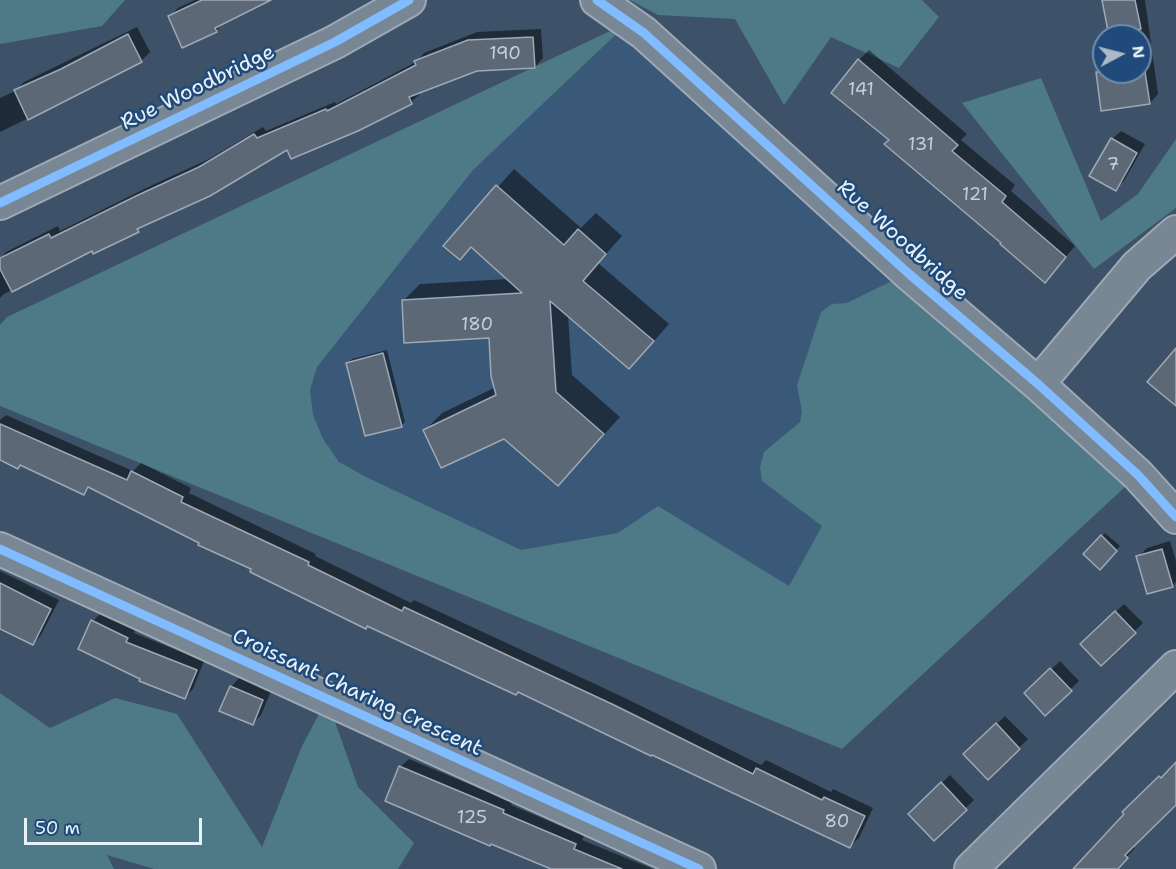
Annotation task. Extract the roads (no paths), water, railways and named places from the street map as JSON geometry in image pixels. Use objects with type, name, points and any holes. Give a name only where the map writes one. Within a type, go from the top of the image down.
[{"type":"street","name":"Rue Woodbridge","points":[[0,203],[335,42],[409,0]]},
{"type":"street","name":"Rue Woodbridge","points":[[597,0],[645,33],[908,273],[1038,384],[1138,475],[1176,517]]},
{"type":"street","points":[[1038,384],[1137,266],[1176,232]]},
{"type":"street","name":"Croissant Charing Crescent","points":[[0,549],[699,869]]},
{"type":"street","points":[[971,869],[1176,667]]}]
